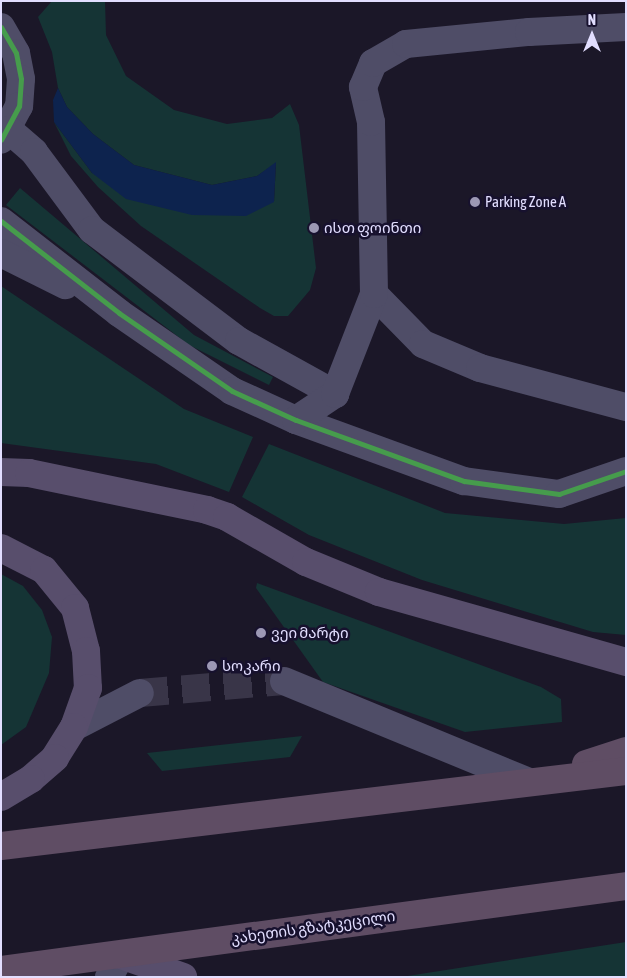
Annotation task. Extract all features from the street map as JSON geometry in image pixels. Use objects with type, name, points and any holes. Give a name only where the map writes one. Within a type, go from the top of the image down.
[{"type":"highway","points":[[529,782],[626,751]]},
{"type":"highway","points":[[1,846],[626,771]]},
{"type":"highway","name":"კახეთის გზატკეცილი","points":[[1,970],[115,966],[626,886]]},
{"type":"main road","points":[[1,472],[30,473],[207,510],[227,517],[306,562],[379,592],[626,662]]},
{"type":"main road","points":[[1,548],[44,570],[75,608],[86,651],[88,688],[74,727],[55,758],[32,779],[1,798]]},
{"type":"main road","points":[[115,966],[183,977]]},
{"type":"street","points":[[1,27],[16,53],[22,79],[19,106],[5,135],[34,152],[92,230],[239,341],[335,394]]},
{"type":"street","points":[[296,420],[335,394],[374,294],[371,122],[363,87],[373,63],[406,44],[529,32],[626,27]]},
{"type":"street","points":[[1,220],[119,313],[232,392],[296,420],[464,481],[559,494],[626,471]]},
{"type":"street","points":[[1,253],[119,313]]},
{"type":"street","points":[[374,294],[424,344],[480,368],[626,407]]},
{"type":"street","points":[[284,681],[529,782]]},
{"type":"street","points":[[74,727],[140,693]]},
{"type":"green space","points":[[52,1],[105,1],[106,35],[126,76],[174,110],[227,124],[272,118],[290,104],[299,125],[316,268],[310,290],[288,316],[274,316],[260,308],[141,226],[98,187],[71,156],[54,122],[92,173],[274,202],[276,163],[257,176],[212,185],[134,165],[93,134],[67,107],[58,88],[52,52],[38,17]]},
{"type":"green space","points":[[20,188],[194,335],[273,377],[269,385],[189,345],[6,205]]},
{"type":"green space","points":[[1,286],[184,409],[253,437],[229,492],[156,464],[1,443]]},
{"type":"green space","points":[[269,444],[445,513],[564,524],[626,518],[626,635],[593,632],[422,580],[309,535],[242,497]]},
{"type":"green space","points":[[1,574],[23,586],[42,610],[52,637],[49,673],[26,727],[1,745]]},
{"type":"green space","points":[[257,583],[541,687],[561,699],[562,722],[465,732],[323,682],[256,588]]},
{"type":"green space","points":[[302,736],[290,757],[162,771],[147,753]]},
{"type":"green space","points":[[626,942],[626,977],[401,977]]},
{"type":"water","points":[[58,88],[67,107],[93,134],[134,165],[212,185],[257,176],[276,162],[274,202],[246,216],[192,215],[126,199],[92,173],[54,122],[53,100]]},
{"type":"tunnel","points":[[140,693],[284,681]]},
{"type":"cycle path","points":[[1,27],[16,53],[21,79],[19,106],[1,140]]},
{"type":"cycle path","points":[[1,221],[119,313],[232,391],[296,420],[464,481],[559,494],[626,471]]},
{"type":"place","name":"Parking Zone A","points":[[475,202]]},
{"type":"place","name":"ისთ ფოინთი","points":[[314,228]]},
{"type":"place","name":"ვეი მარტი","points":[[261,633]]},
{"type":"place","name":"სოკარი","points":[[212,666]]}]
